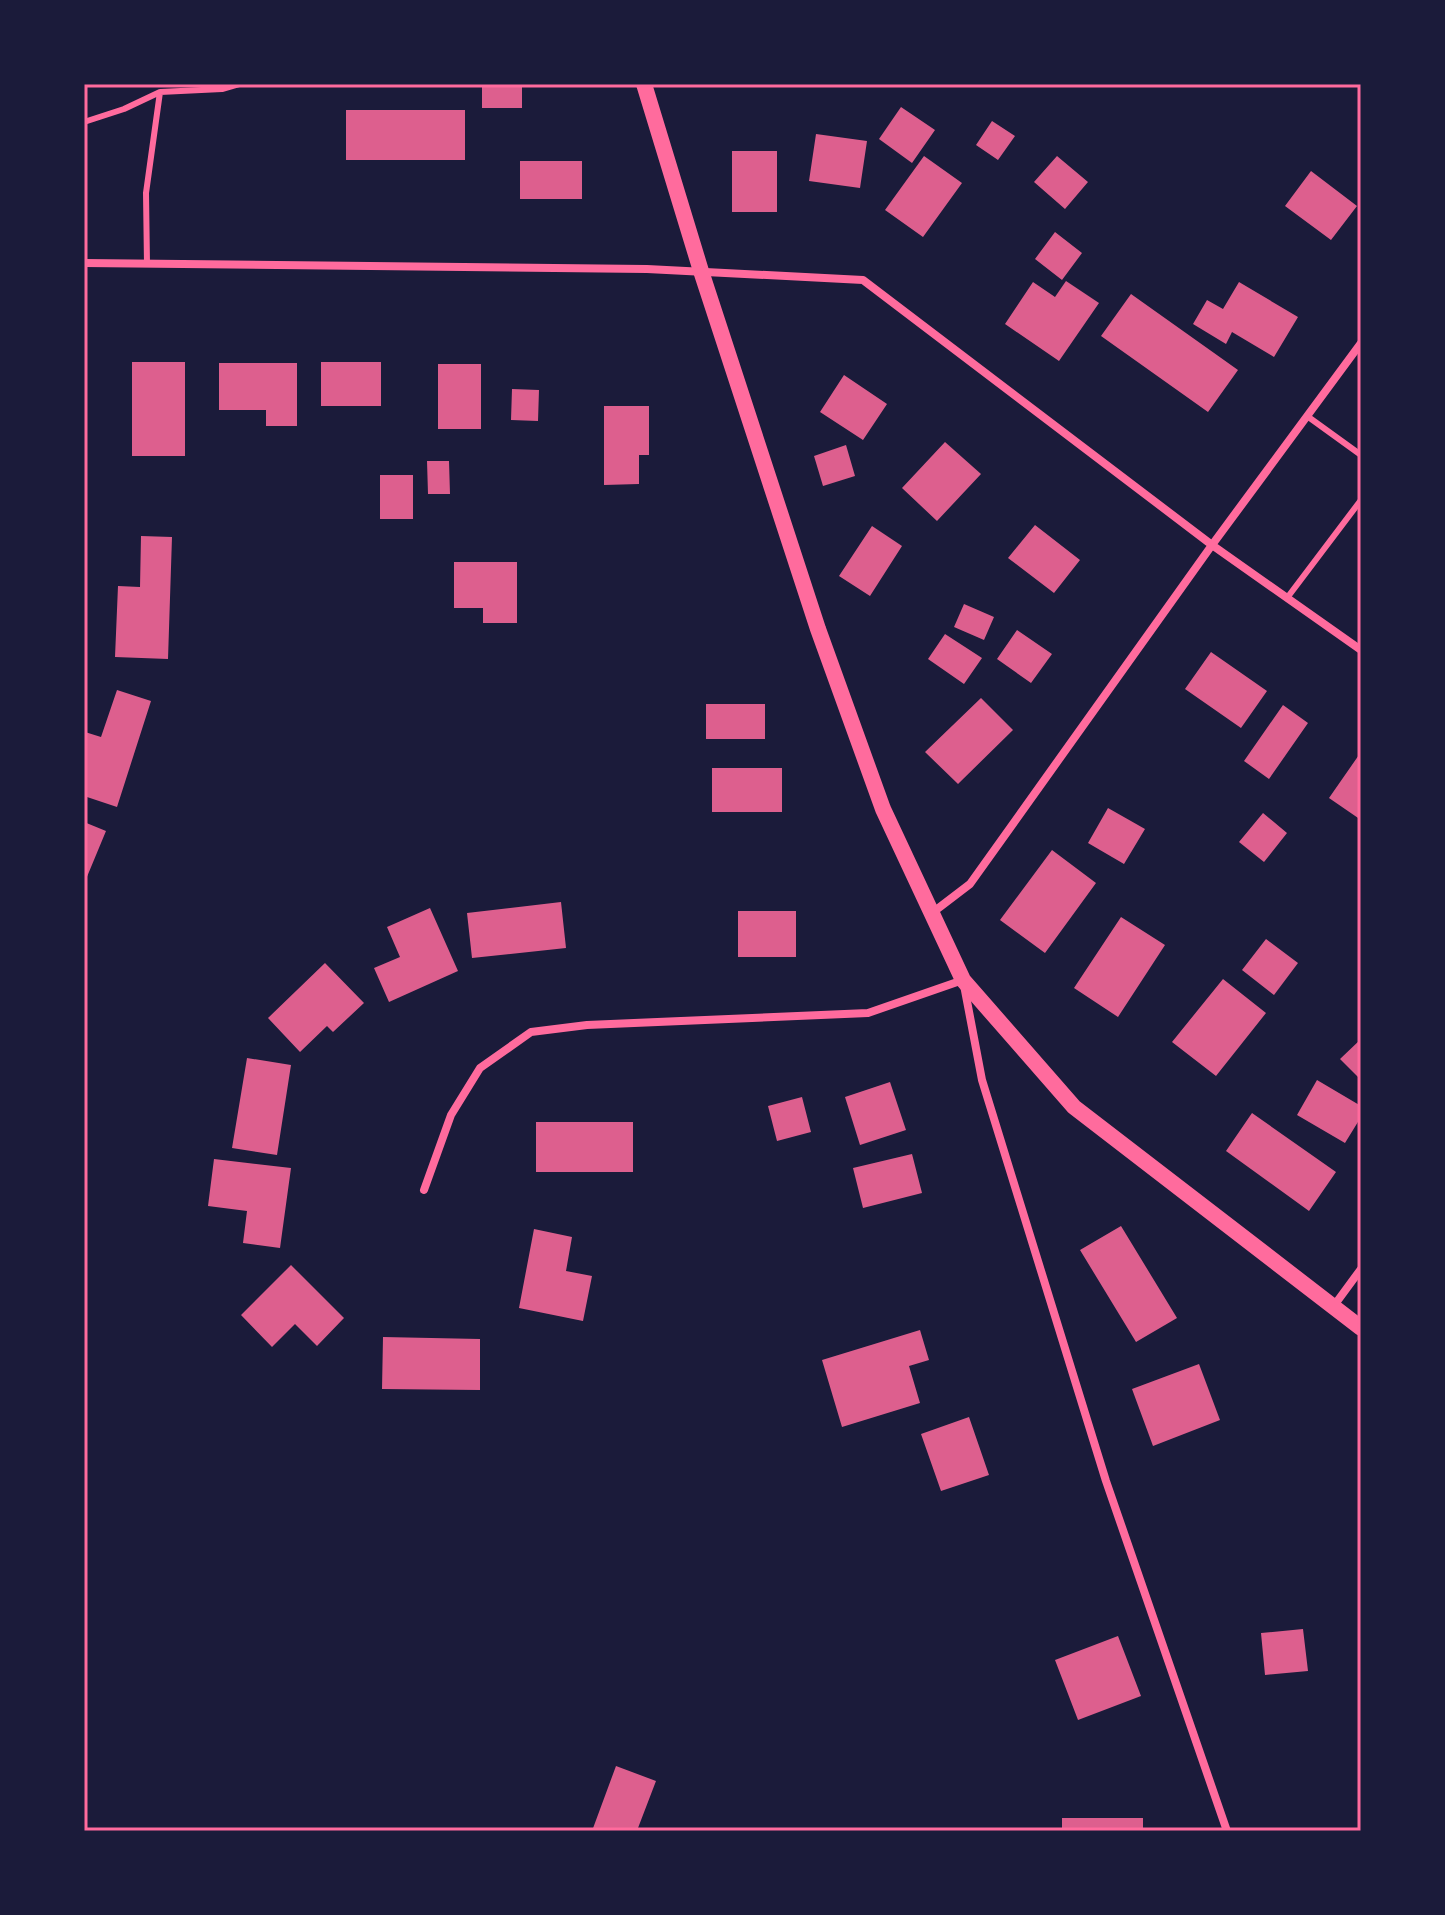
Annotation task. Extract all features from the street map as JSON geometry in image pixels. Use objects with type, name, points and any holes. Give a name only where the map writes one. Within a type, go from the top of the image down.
[{"type":"main road","points":[[644,84],[701,271],[818,629],[883,809],[963,980],[1074,1107],[1361,1328]]},
{"type":"street","points":[[84,263],[701,271],[863,280],[1212,545],[1361,650]]},
{"type":"street","points":[[931,913],[970,884],[1212,545],[1361,343]]},
{"type":"street","points":[[424,1190],[451,1115],[480,1068],[531,1032],[587,1025],[868,1013],[963,980],[982,1080],[1069,1362],[1106,1481],[1227,1831]]},
{"type":"street","points":[[1332,1308],[1361,1269]]},
{"type":"lane","points":[[84,122],[124,109],[160,92],[222,89],[239,84]]},
{"type":"lane","points":[[147,264],[146,193],[160,92]]},
{"type":"lane","points":[[1307,416],[1361,455]]},
{"type":"lane","points":[[1287,598],[1361,500]]},
{"type":"building","points":[[482,84],[522,84],[522,108],[482,108]]},
{"type":"building","points":[[901,107],[935,130],[912,163],[879,139]]},
{"type":"building","points":[[346,110],[465,110],[465,160],[346,160]]},
{"type":"building","points":[[992,121],[1015,136],[998,160],[976,145]]},
{"type":"building","points":[[816,134],[867,141],[860,188],[809,181]]},
{"type":"building","points":[[732,151],[777,151],[777,212],[732,212]]},
{"type":"building","points":[[924,156],[962,183],[923,237],[885,210]]},
{"type":"building","points":[[1057,156],[1088,182],[1065,209],[1034,182]]},
{"type":"building","points":[[520,161],[582,161],[582,199],[520,199]]},
{"type":"building","points":[[1311,171],[1357,206],[1331,240],[1285,206]]},
{"type":"building","points":[[1055,232],[1082,253],[1062,280],[1035,259]]},
{"type":"building","points":[[1066,281],[1099,303],[1059,361],[1005,324],[1033,282],[1055,297]]},
{"type":"building","points":[[1239,282],[1298,317],[1274,357],[1232,332],[1226,344],[1193,324],[1207,300],[1223,309]]},
{"type":"building","points":[[1131,294],[1238,370],[1208,412],[1101,336]]},
{"type":"building","points":[[132,362],[185,362],[185,456],[132,456]]},
{"type":"building","points":[[321,362],[381,362],[381,406],[321,406]]},
{"type":"building","points":[[219,363],[297,363],[297,426],[266,426],[266,410],[219,410]]},
{"type":"building","points":[[438,364],[481,364],[481,429],[438,429]]},
{"type":"building","points":[[844,375],[887,404],[863,440],[820,412]]},
{"type":"building","points":[[512,389],[539,390],[538,421],[511,420]]},
{"type":"building","points":[[604,406],[649,406],[649,455],[639,455],[639,484],[604,485]]},
{"type":"building","points":[[945,442],[981,474],[937,521],[902,488]]},
{"type":"building","points":[[846,445],[855,476],[823,486],[814,456]]},
{"type":"building","points":[[427,461],[449,461],[450,494],[428,494]]},
{"type":"building","points":[[380,475],[413,475],[413,519],[380,519]]},
{"type":"building","points":[[1035,525],[1080,560],[1054,593],[1008,558]]},
{"type":"building","points":[[872,526],[902,546],[870,596],[839,576]]},
{"type":"building","points":[[141,536],[172,537],[168,659],[115,657],[118,586],[140,587]]},
{"type":"building","points":[[454,562],[517,562],[517,623],[483,623],[483,608],[454,608]]},
{"type":"building","points":[[964,604],[994,617],[984,640],[954,627]]},
{"type":"building","points":[[1017,630],[1052,654],[1031,683],[997,659]]},
{"type":"building","points":[[945,634],[982,658],[964,684],[928,659]]},
{"type":"building","points":[[1211,652],[1267,691],[1241,728],[1185,689]]},
{"type":"building","points":[[117,690],[151,701],[117,807],[84,796],[84,735],[85,732],[101,737]]},
{"type":"building","points":[[981,698],[1013,730],[958,784],[925,752]]},
{"type":"building","points":[[706,704],[765,704],[765,739],[706,739]]},
{"type":"building","points":[[1283,705],[1308,723],[1269,779],[1244,761]]},
{"type":"building","points":[[1361,752],[1361,820],[1329,798]]},
{"type":"building","points":[[712,768],[782,768],[782,812],[712,812]]},
{"type":"building","points":[[1108,808],[1145,829],[1124,864],[1088,843]]},
{"type":"building","points":[[1263,813],[1287,833],[1264,862],[1239,842]]},
{"type":"building","points":[[84,822],[106,831],[84,884]]},
{"type":"building","points":[[1052,850],[1096,883],[1045,953],[1000,920]]},
{"type":"building","points":[[561,902],[566,948],[472,958],[467,913]]},
{"type":"building","points":[[430,908],[458,971],[389,1002],[374,968],[400,957],[387,927]]},
{"type":"building","points":[[738,911],[796,911],[796,957],[738,957]]},
{"type":"building","points":[[1121,917],[1165,945],[1118,1017],[1074,988]]},
{"type":"building","points":[[1266,939],[1298,963],[1274,995],[1242,970]]},
{"type":"building","points":[[325,963],[364,1003],[333,1032],[327,1026],[300,1052],[268,1018]]},
{"type":"building","points":[[1223,979],[1266,1013],[1216,1076],[1172,1042]]},
{"type":"building","points":[[1361,1039],[1361,1080],[1340,1059]]},
{"type":"building","points":[[247,1058],[291,1065],[277,1155],[232,1148]]},
{"type":"building","points":[[1317,1080],[1361,1106],[1361,1117],[1345,1143],[1297,1115]]},
{"type":"building","points":[[890,1082],[906,1130],[860,1145],[845,1097]]},
{"type":"building","points":[[802,1097],[811,1132],[777,1141],[768,1106]]},
{"type":"building","points":[[1252,1113],[1336,1172],[1309,1211],[1226,1151]]},
{"type":"building","points":[[536,1122],[633,1122],[633,1172],[536,1172]]},
{"type":"building","points":[[912,1154],[922,1193],[863,1208],[853,1168]]},
{"type":"building","points":[[214,1159],[291,1168],[280,1248],[243,1243],[247,1211],[208,1206]]},
{"type":"building","points":[[1121,1226],[1177,1318],[1136,1342],[1080,1250]]},
{"type":"building","points":[[534,1229],[572,1237],[566,1271],[592,1276],[583,1321],[519,1308]]},
{"type":"building","points":[[291,1265],[344,1318],[317,1346],[295,1324],[272,1347],[241,1315]]},
{"type":"building","points":[[920,1330],[929,1360],[909,1366],[920,1403],[842,1427],[822,1360]]},
{"type":"building","points":[[383,1337],[480,1339],[480,1390],[382,1389]]},
{"type":"building","points":[[1199,1364],[1220,1420],[1153,1446],[1132,1389]]},
{"type":"building","points":[[969,1417],[989,1475],[941,1491],[921,1434]]},
{"type":"building","points":[[1303,1629],[1308,1671],[1265,1675],[1261,1633]]},
{"type":"building","points":[[1118,1636],[1141,1696],[1078,1720],[1055,1660]]},
{"type":"building","points":[[616,1766],[656,1781],[638,1828],[645,1831],[592,1831]]},
{"type":"building","points":[[1062,1818],[1143,1818],[1143,1831],[1062,1831]]}]
